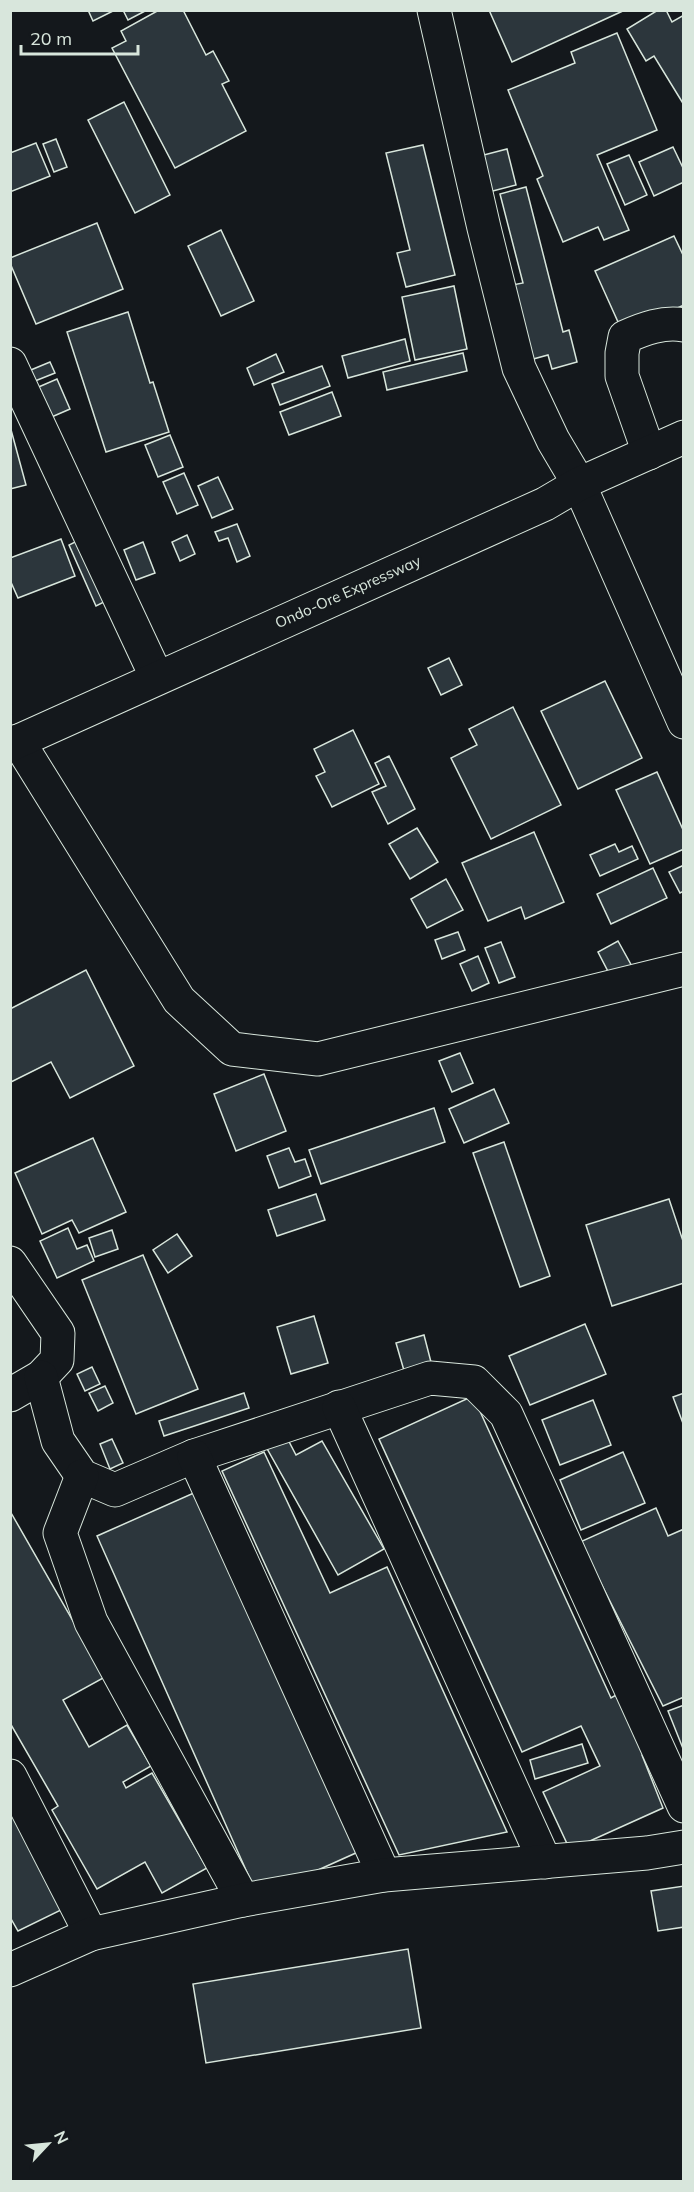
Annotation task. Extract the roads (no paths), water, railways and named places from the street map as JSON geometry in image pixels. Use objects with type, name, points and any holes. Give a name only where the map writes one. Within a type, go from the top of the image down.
[{"type":"street","points":[[435,10],[484,228],[519,368],[554,440],[579,484],[684,722]]},
{"type":"street","points":[[650,453],[622,376],[625,337],[643,329],[673,323],[684,325]]},
{"type":"street","points":[[10,364],[157,678]]},
{"type":"street","name":"Ondo-Ore Expressway","points":[[14,743],[545,504],[579,484],[684,437]]},
{"type":"street","points":[[14,743],[179,1000],[232,1049],[318,1059],[684,969]]},
{"type":"street","points":[[10,1263],[58,1333],[57,1360],[41,1377],[10,1395]]},
{"type":"street","points":[[41,1377],[58,1441],[82,1476],[115,1490],[194,1455],[430,1378],[474,1382],[506,1414],[684,1806]]},
{"type":"street","points":[[339,1407],[545,1862]]},
{"type":"street","points":[[194,1455],[384,1875]]},
{"type":"street","points":[[82,1476],[60,1533],[91,1622],[243,1900]]},
{"type":"street","points":[[10,1776],[91,1935]]},
{"type":"street","points":[[10,1970],[91,1935],[243,1900],[384,1875],[684,1848]]}]
